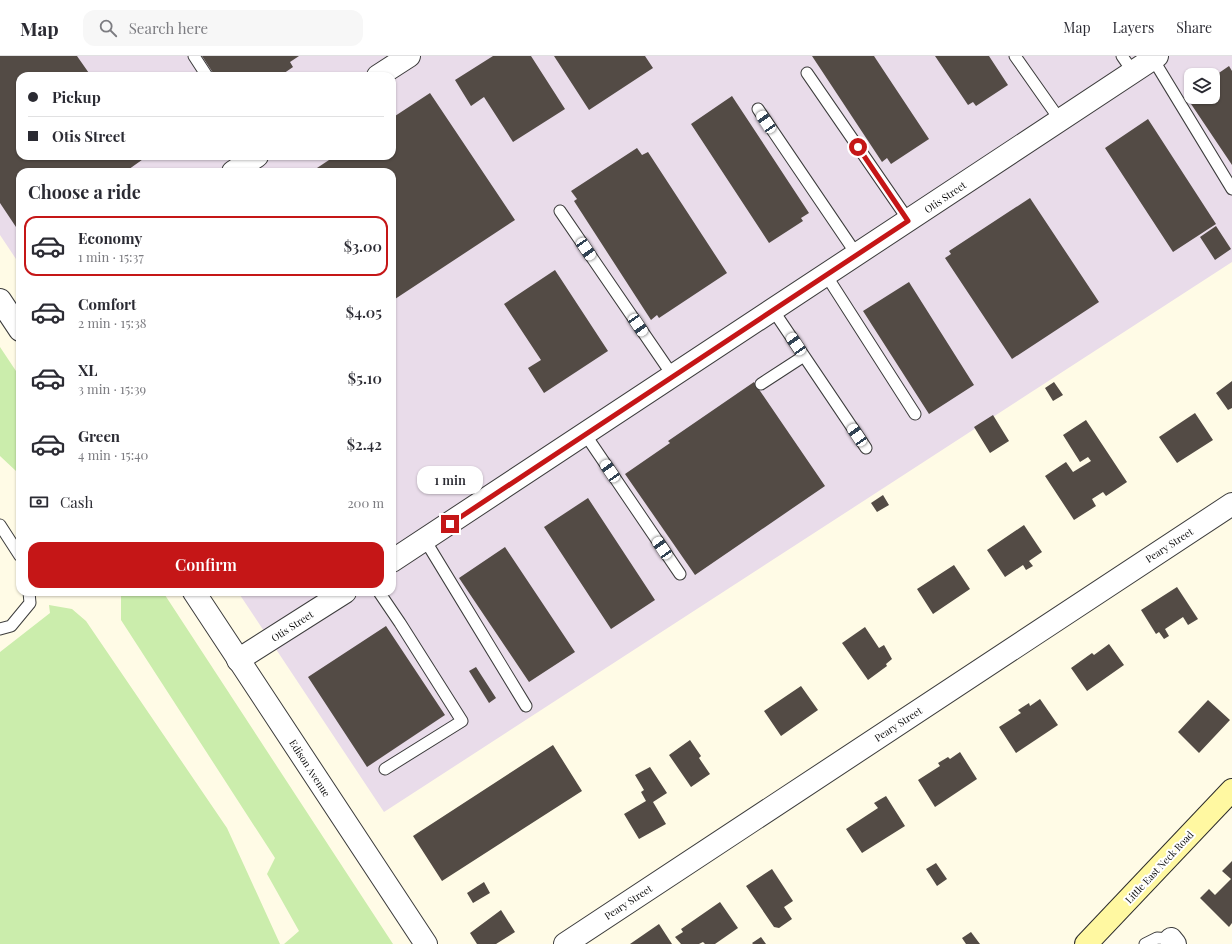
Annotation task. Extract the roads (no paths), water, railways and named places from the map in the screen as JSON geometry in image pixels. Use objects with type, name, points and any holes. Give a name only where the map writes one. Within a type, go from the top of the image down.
[{"type":"main road","name":"Little East Neck Road","points":[[1086,944],[1232,790]]},
{"type":"street","points":[[384,72],[407,57]]},
{"type":"street","name":"Otis Street","points":[[396,558],[1060,120],[1127,64],[1155,57]]},
{"type":"street","points":[[239,168],[251,160]]},
{"type":"street","name":"Peary Street","points":[[565,944],[1232,504]]},
{"type":"street","name":"Edison Avenue","points":[[197,596],[426,944]]},
{"type":"street","name":"Otis Street","points":[[238,660],[339,596]]},
{"type":"lane","points":[[194,56],[204,72]]},
{"type":"lane","points":[[1015,56],[1060,120]]},
{"type":"lane","points":[[1155,57],[1232,189]]},
{"type":"lane","points":[[807,74],[908,221]]},
{"type":"lane","points":[[758,110],[857,255]]},
{"type":"lane","points":[[560,211],[673,376]]},
{"type":"lane","points":[[826,275],[916,414]]},
{"type":"lane","points":[[773,310],[866,448]]},
{"type":"lane","points":[[761,384],[804,356]]},
{"type":"lane","points":[[585,434],[680,574]]},
{"type":"lane","points":[[0,525],[16,550]]},
{"type":"lane","points":[[425,540],[526,706]]},
{"type":"lane","points":[[0,629],[11,626],[30,603],[29,596]]},
{"type":"lane","points":[[382,596],[462,721],[385,768]]},
{"type":"lane","points":[[1145,944],[1157,938],[1173,942]]}]
